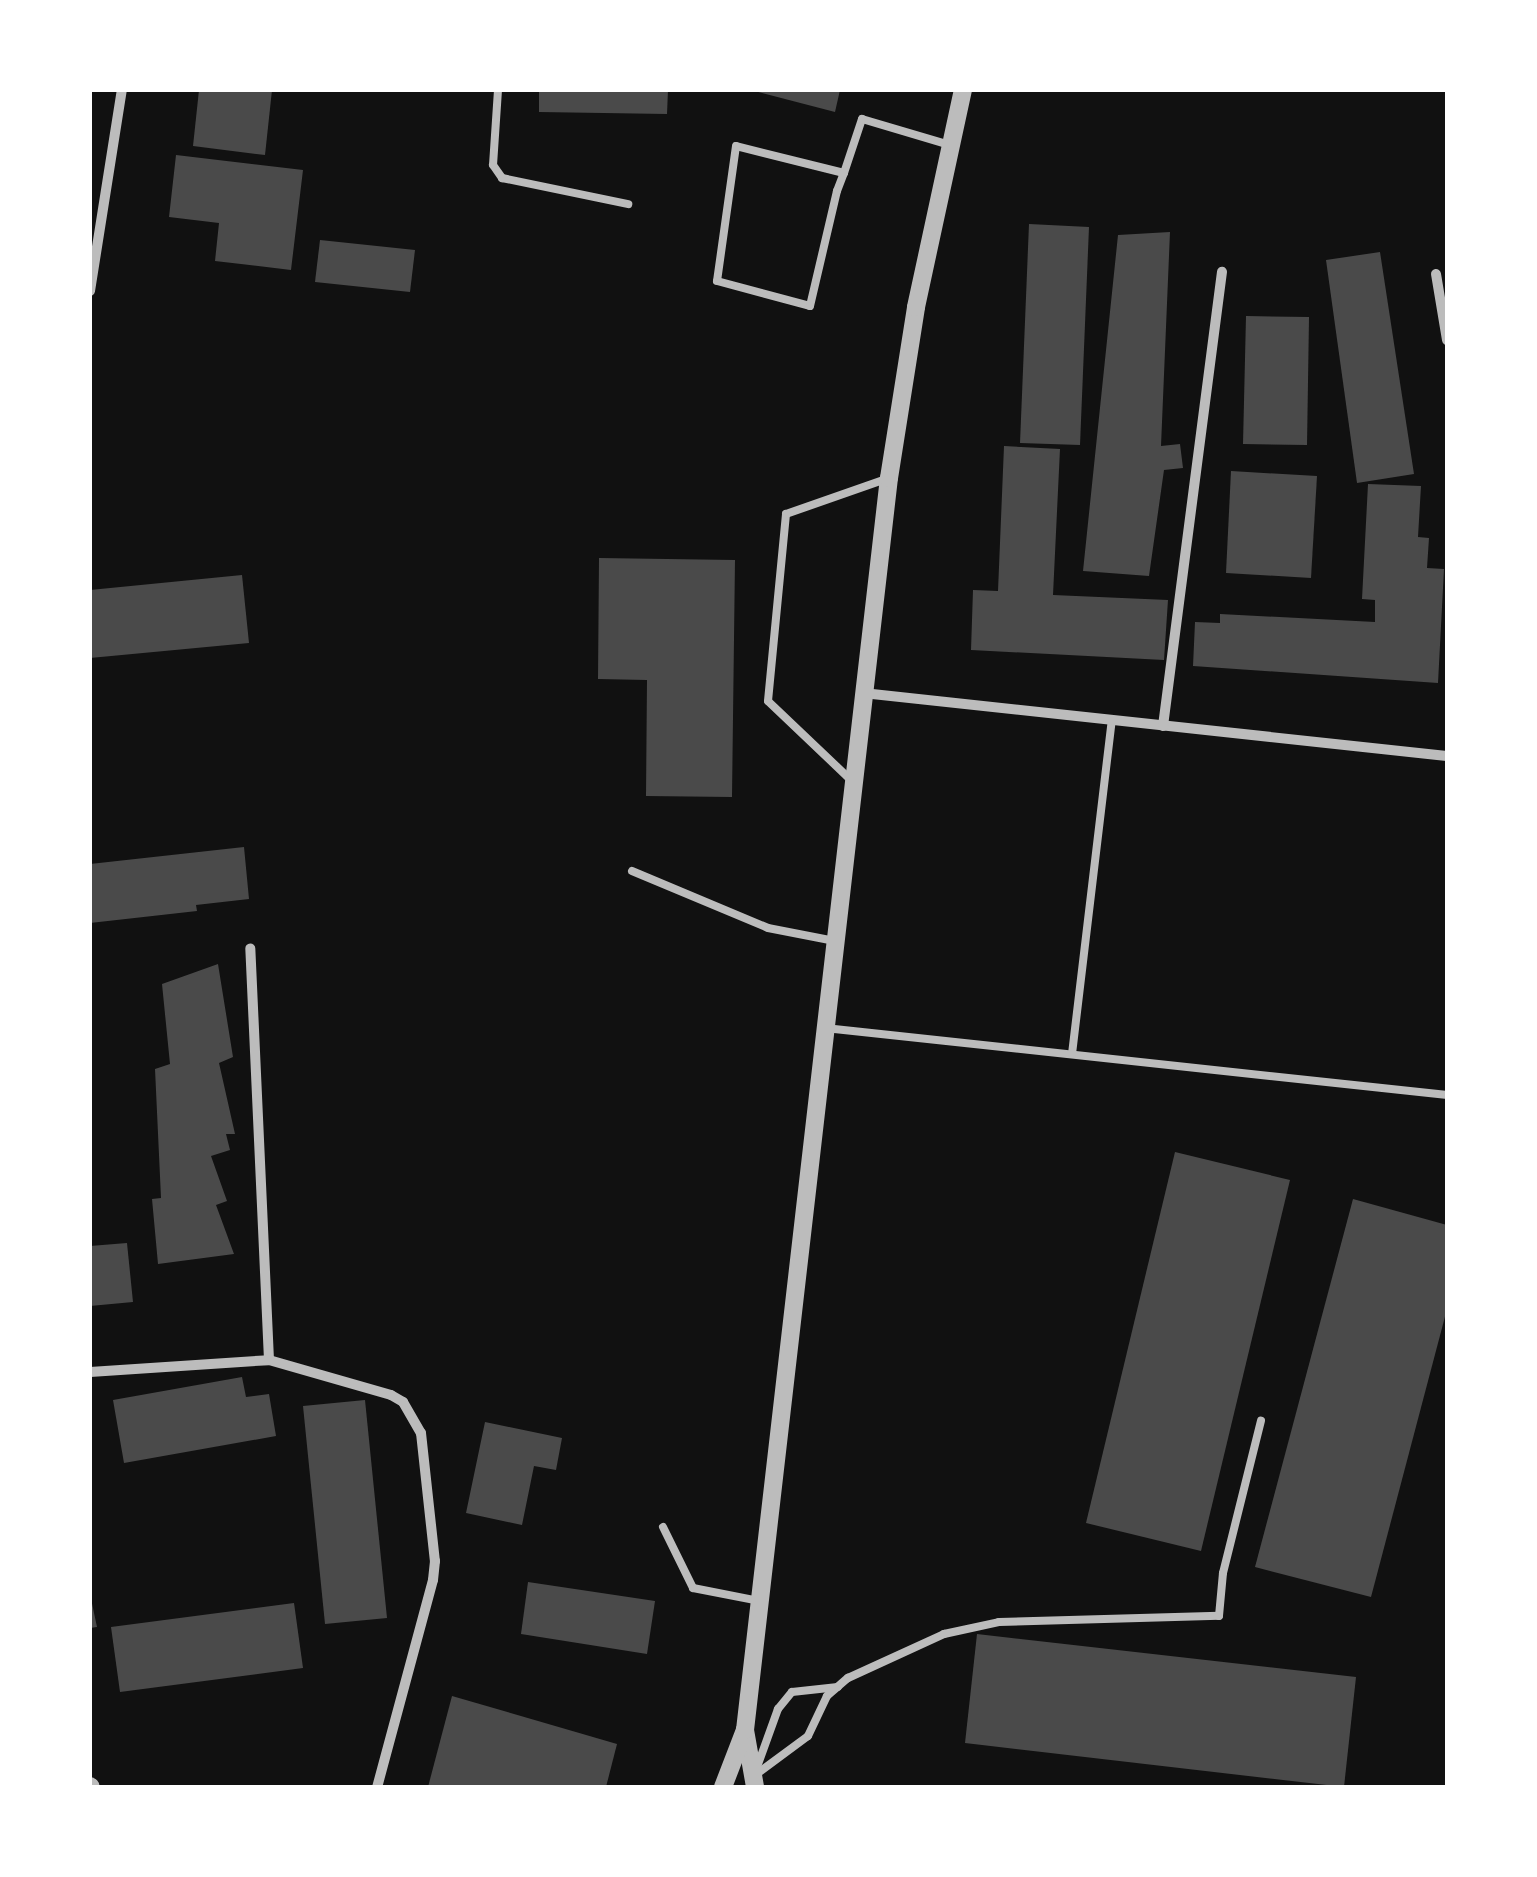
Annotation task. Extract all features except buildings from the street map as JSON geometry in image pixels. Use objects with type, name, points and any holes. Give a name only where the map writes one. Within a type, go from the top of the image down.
[{"type":"street","points":[[90,291],[122,90]]},
{"type":"street","points":[[724,1787],[745,1730],[889,478],[916,307],[963,90]]},
{"type":"street","points":[[1164,726],[1222,272]]},
{"type":"street","points":[[1436,274],[1447,340]]},
{"type":"street","points":[[864,693],[1447,756]]},
{"type":"street","points":[[250,948],[270,1360]]},
{"type":"street","points":[[90,1372],[270,1360],[403,1402],[421,1433],[434,1580],[376,1787]]},
{"type":"street","points":[[745,1730],[754,1781]]},
{"type":"lane","points":[[498,90],[492,164],[502,178],[628,204]]},
{"type":"lane","points":[[844,173],[736,146],[717,281],[810,306],[862,119],[950,145]]},
{"type":"lane","points":[[853,782],[768,701],[786,514],[889,478]]},
{"type":"lane","points":[[1072,1054],[1112,720]]},
{"type":"lane","points":[[632,870],[768,928],[835,941]]},
{"type":"lane","points":[[825,1028],[1447,1094]]},
{"type":"lane","points":[[754,1781],[808,1736],[828,1696],[838,1687],[944,1634],[999,1622],[1219,1616],[1223,1572],[1261,1421]]},
{"type":"lane","points":[[663,1527],[693,1588],[758,1601]]},
{"type":"lane","points":[[754,1781],[778,1709],[792,1692],[838,1687]]}]
